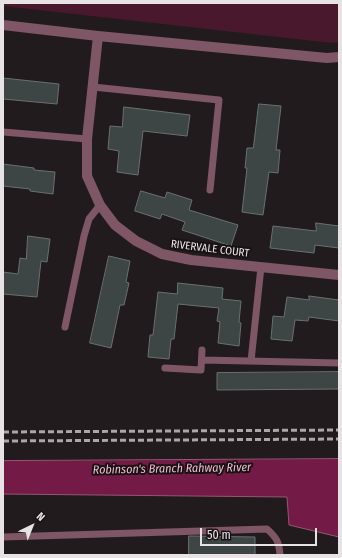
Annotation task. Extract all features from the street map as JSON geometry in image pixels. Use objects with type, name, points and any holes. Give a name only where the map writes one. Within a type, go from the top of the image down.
[{"type":"street","points":[[3,25],[98,36],[321,57],[339,56]]},
{"type":"street","name":"RIVERVALE COURT","points":[[98,36],[87,139],[87,176],[100,205],[115,225],[136,241],[162,254],[190,260],[339,274]]},
{"type":"lane","points":[[93,87],[219,100],[210,190]]},
{"type":"lane","points":[[3,132],[87,139]]},
{"type":"lane","points":[[64,327],[84,236],[89,220],[100,205]]},
{"type":"lane","points":[[251,361],[261,267]]},
{"type":"lane","points":[[165,368],[201,370],[202,350]]},
{"type":"lane","points":[[202,360],[339,363]]},
{"type":"lane","points":[[3,537],[267,529],[277,538],[280,548],[280,555]]},
{"type":"shaded area","points":[[3,3],[339,3],[339,42],[332,43],[3,6]]},
{"type":"water","name":"Robinson's Branch Rahway River","points":[[339,459],[339,537],[289,525],[287,497],[3,494],[3,461]]},
{"type":"building","points":[[3,78],[59,84],[57,104],[3,99]]},
{"type":"building","points":[[259,104],[281,106],[276,150],[280,150],[278,173],[269,172],[263,215],[242,212],[247,168],[245,168],[247,148],[253,148]]},
{"type":"building","points":[[124,107],[190,115],[187,136],[143,131],[138,175],[117,172],[119,151],[108,149],[110,126],[122,127]]},
{"type":"building","points":[[3,164],[34,168],[34,170],[55,172],[53,194],[30,191],[30,189],[3,186]]},
{"type":"building","points":[[141,191],[165,198],[167,192],[192,200],[189,210],[238,225],[231,246],[182,230],[185,222],[162,214],[160,219],[135,211]]},
{"type":"building","points":[[316,223],[339,226],[339,248],[315,245],[314,253],[270,248],[273,226],[316,231]]},
{"type":"building","points":[[28,236],[50,239],[47,262],[41,261],[37,297],[3,294],[3,272],[18,274],[20,258],[26,259]]},
{"type":"building","points":[[109,256],[130,261],[126,282],[129,283],[124,305],[120,305],[111,348],[90,343]]},
{"type":"building","points":[[178,283],[223,288],[222,299],[241,301],[239,346],[218,343],[220,322],[217,321],[219,308],[178,304],[174,339],[171,339],[169,359],[148,357],[150,335],[153,335],[158,292],[177,294]]},
{"type":"building","points":[[309,296],[339,300],[339,321],[309,317],[308,321],[295,320],[292,341],[271,339],[273,316],[284,317],[287,297],[309,300]]},
{"type":"building","points":[[339,372],[339,389],[217,390],[217,373]]},
{"type":"building","points":[[189,536],[255,537],[255,555],[189,555]]},
{"type":"railway","points":[[3,432],[339,430]]},
{"type":"railway","points":[[3,441],[339,439]]}]
